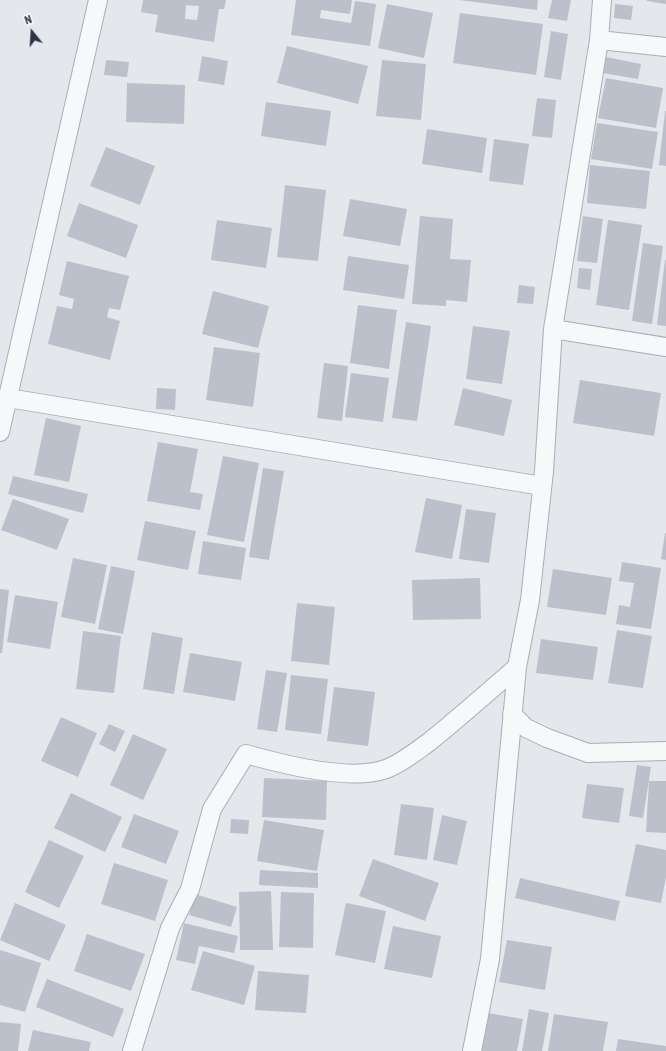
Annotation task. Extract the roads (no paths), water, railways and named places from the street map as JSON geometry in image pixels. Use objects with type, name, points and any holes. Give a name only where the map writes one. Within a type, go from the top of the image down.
[{"type":"street","points":[[0,432],[98,0]]},
{"type":"street","points":[[472,1051],[490,959],[517,667],[530,600],[542,486],[553,329],[599,40],[602,0]]},
{"type":"street","points":[[599,40],[666,47]]},
{"type":"street","points":[[553,329],[666,347]]},
{"type":"street","points":[[8,398],[542,486]]},
{"type":"street","points":[[132,1051],[170,928],[190,889],[212,809],[246,754],[284,765],[312,769],[364,774],[385,769],[404,761],[448,727],[517,667]]},
{"type":"street","points":[[512,714],[526,728],[547,738],[588,753],[666,751]]}]
